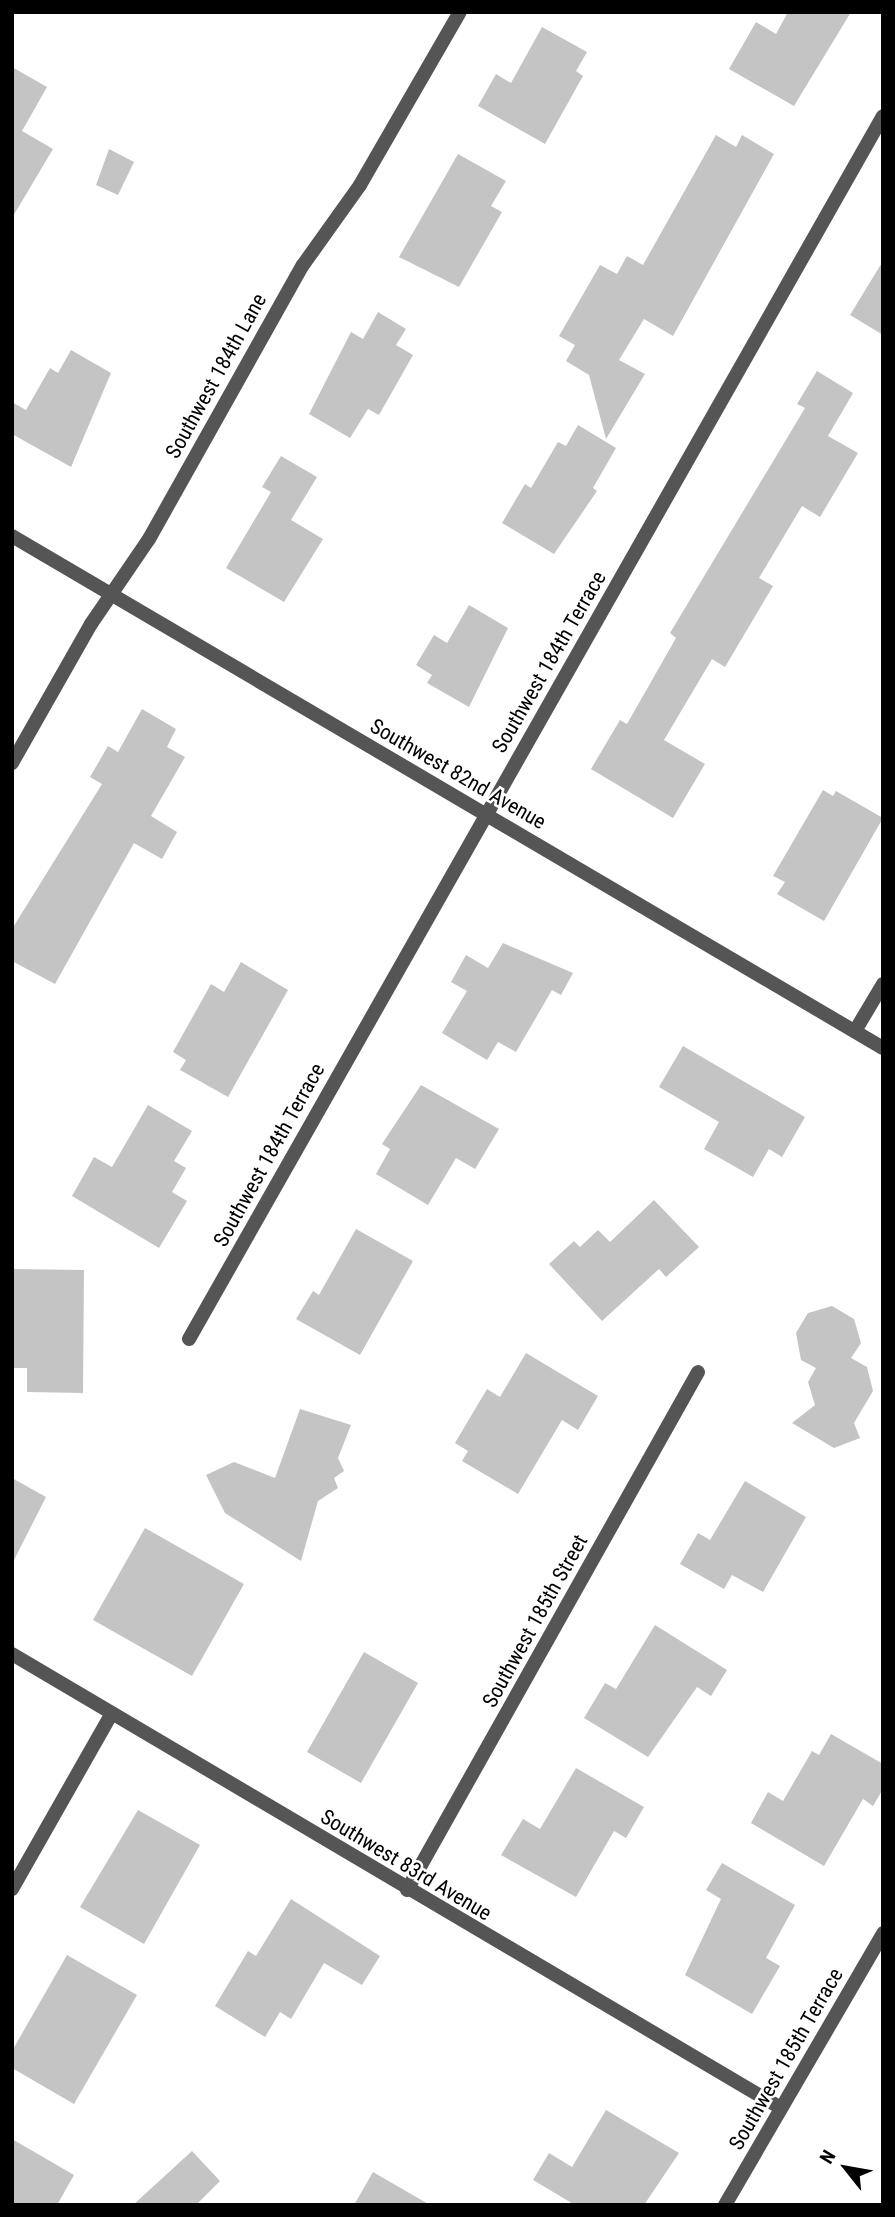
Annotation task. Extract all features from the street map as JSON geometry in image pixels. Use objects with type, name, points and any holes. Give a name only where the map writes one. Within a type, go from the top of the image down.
[{"type":"street","name":"Southwest 184th Lane","points":[[12,763],[460,12]]},
{"type":"street","name":"Southwest 184th Terrace","points":[[189,1339],[883,116]]},
{"type":"street","name":"Southwest 82nd Avenue","points":[[12,536],[883,1048]]},
{"type":"street","points":[[855,1031],[883,984]]},
{"type":"street","name":"Southwest 185th Street","points":[[407,1890],[698,1372]]},
{"type":"street","name":"Southwest 83rd Avenue","points":[[12,1654],[407,1890],[781,2108]]},
{"type":"street","points":[[12,1889],[112,1713]]},
{"type":"street","name":"Southwest 185th Terrace","points":[[725,2205],[883,1933]]},
{"type":"building","points":[[788,12],[851,12],[794,106],[729,69],[756,22],[776,34]]},
{"type":"building","points":[[542,27],[587,52],[576,71],[583,76],[545,144],[478,106],[496,74],[511,83]]},
{"type":"building","points":[[12,67],[47,87],[22,131],[53,149],[12,218]]},
{"type":"building","points":[[716,135],[736,147],[742,135],[774,154],[673,336],[644,319],[619,360],[645,374],[606,439],[589,375],[566,361],[575,345],[559,336],[600,265],[617,274],[627,256],[643,265]]},
{"type":"building","points":[[109,149],[134,162],[118,195],[96,185]]},
{"type":"building","points":[[458,154],[506,181],[491,206],[502,212],[459,287],[399,257]]},
{"type":"building","points":[[883,261],[883,335],[850,315]]},
{"type":"building","points":[[378,312],[406,329],[396,345],[413,355],[379,415],[368,409],[350,438],[309,414],[351,332],[363,339]]},
{"type":"building","points":[[71,350],[111,373],[71,467],[12,434],[12,402],[26,410],[50,368],[58,373]]},
{"type":"building","points":[[817,371],[853,393],[828,436],[858,453],[820,517],[802,506],[759,578],[773,586],[725,667],[712,659],[664,740],[705,764],[673,818],[591,769],[620,720],[627,724],[676,638],[670,633],[805,408],[797,404]]},
{"type":"building","points":[[578,425],[616,448],[593,488],[597,491],[554,554],[502,523],[525,484],[531,488],[558,442],[566,446]]},
{"type":"building","points":[[281,456],[317,477],[291,520],[323,539],[284,602],[226,568],[271,492],[262,487]]},
{"type":"building","points":[[469,605],[508,628],[469,707],[427,683],[432,675],[416,665],[434,635],[447,643]]},
{"type":"building","points":[[142,709],[176,729],[167,747],[185,757],[151,816],[177,832],[162,859],[134,843],[55,984],[12,961],[12,929],[102,784],[90,777],[108,746],[118,752]]},
{"type":"building","points":[[823,790],[833,796],[836,791],[883,818],[824,921],[777,894],[785,882],[773,876]]},
{"type":"building","points":[[503,943],[573,973],[561,995],[552,990],[516,1052],[498,1042],[487,1060],[442,1033],[467,991],[451,982],[466,955],[488,968]]},
{"type":"building","points":[[241,962],[288,990],[228,1097],[180,1070],[186,1060],[173,1052],[211,984],[224,992]]},
{"type":"building","points":[[683,1046],[805,1117],[782,1157],[769,1149],[753,1177],[704,1149],[719,1122],[659,1087]]},
{"type":"building","points":[[421,1085],[499,1129],[475,1169],[456,1158],[428,1205],[376,1174],[390,1149],[382,1144]]},
{"type":"building","points":[[148,1105],[192,1131],[174,1161],[186,1168],[172,1192],[187,1201],[159,1248],[72,1196],[94,1157],[112,1167]]},
{"type":"building","points":[[654,1200],[699,1247],[666,1277],[659,1269],[602,1321],[549,1264],[574,1241],[580,1247],[598,1230],[610,1242]]},
{"type":"building","points":[[356,1229],[413,1261],[360,1355],[296,1319],[313,1291],[319,1295]]},
{"type":"building","points":[[12,1269],[84,1270],[83,1393],[27,1392],[27,1368],[12,1368]]},
{"type":"building","points":[[832,1306],[854,1319],[861,1343],[851,1358],[867,1367],[873,1391],[854,1423],[860,1438],[834,1448],[792,1423],[815,1405],[808,1382],[816,1368],[801,1360],[796,1333],[808,1313]]},
{"type":"building","points":[[526,1353],[598,1396],[578,1430],[562,1420],[518,1494],[462,1461],[468,1451],[455,1443],[487,1389],[500,1397]]},
{"type":"building","points":[[300,1409],[351,1425],[338,1458],[344,1471],[334,1478],[338,1488],[318,1501],[301,1561],[225,1513],[206,1475],[234,1462],[275,1478]]},
{"type":"building","points":[[12,1478],[46,1497],[12,1564]]},
{"type":"building","points":[[745,1481],[806,1517],[763,1592],[732,1575],[724,1589],[680,1564],[698,1533],[710,1540]]},
{"type":"building","points":[[145,1528],[244,1584],[192,1676],[93,1620]]},
{"type":"building","points":[[655,1625],[727,1670],[711,1696],[697,1687],[648,1757],[584,1718],[605,1683],[616,1689]]},
{"type":"building","points":[[364,1652],[418,1683],[361,1783],[307,1752]]},
{"type":"building","points":[[831,1734],[883,1764],[883,1789],[873,1806],[863,1799],[824,1866],[751,1823],[768,1792],[783,1801],[812,1751],[819,1755]]},
{"type":"building","points":[[576,1768],[644,1807],[626,1838],[614,1831],[576,1897],[501,1855],[523,1819],[540,1829]]},
{"type":"building","points":[[138,1810],[200,1845],[144,1944],[80,1907]]},
{"type":"building","points":[[722,1863],[795,1905],[766,1958],[780,1966],[752,2014],[685,1975],[721,1899],[706,1890]]},
{"type":"building","points":[[291,1899],[380,1956],[362,1985],[324,1963],[291,2019],[280,2012],[265,2037],[215,2006],[248,1951],[256,1956]]},
{"type":"building","points":[[67,1955],[137,1995],[74,2104],[12,2068],[12,2051]]},
{"type":"building","points":[[606,2110],[679,2153],[644,2205],[575,2205],[533,2180],[549,2153],[572,2167]]},
{"type":"building","points":[[12,2139],[74,2175],[57,2205],[12,2205]]},
{"type":"building","points":[[192,2151],[220,2181],[196,2205],[133,2205]]},
{"type":"building","points":[[373,2172],[430,2205],[354,2205]]}]
